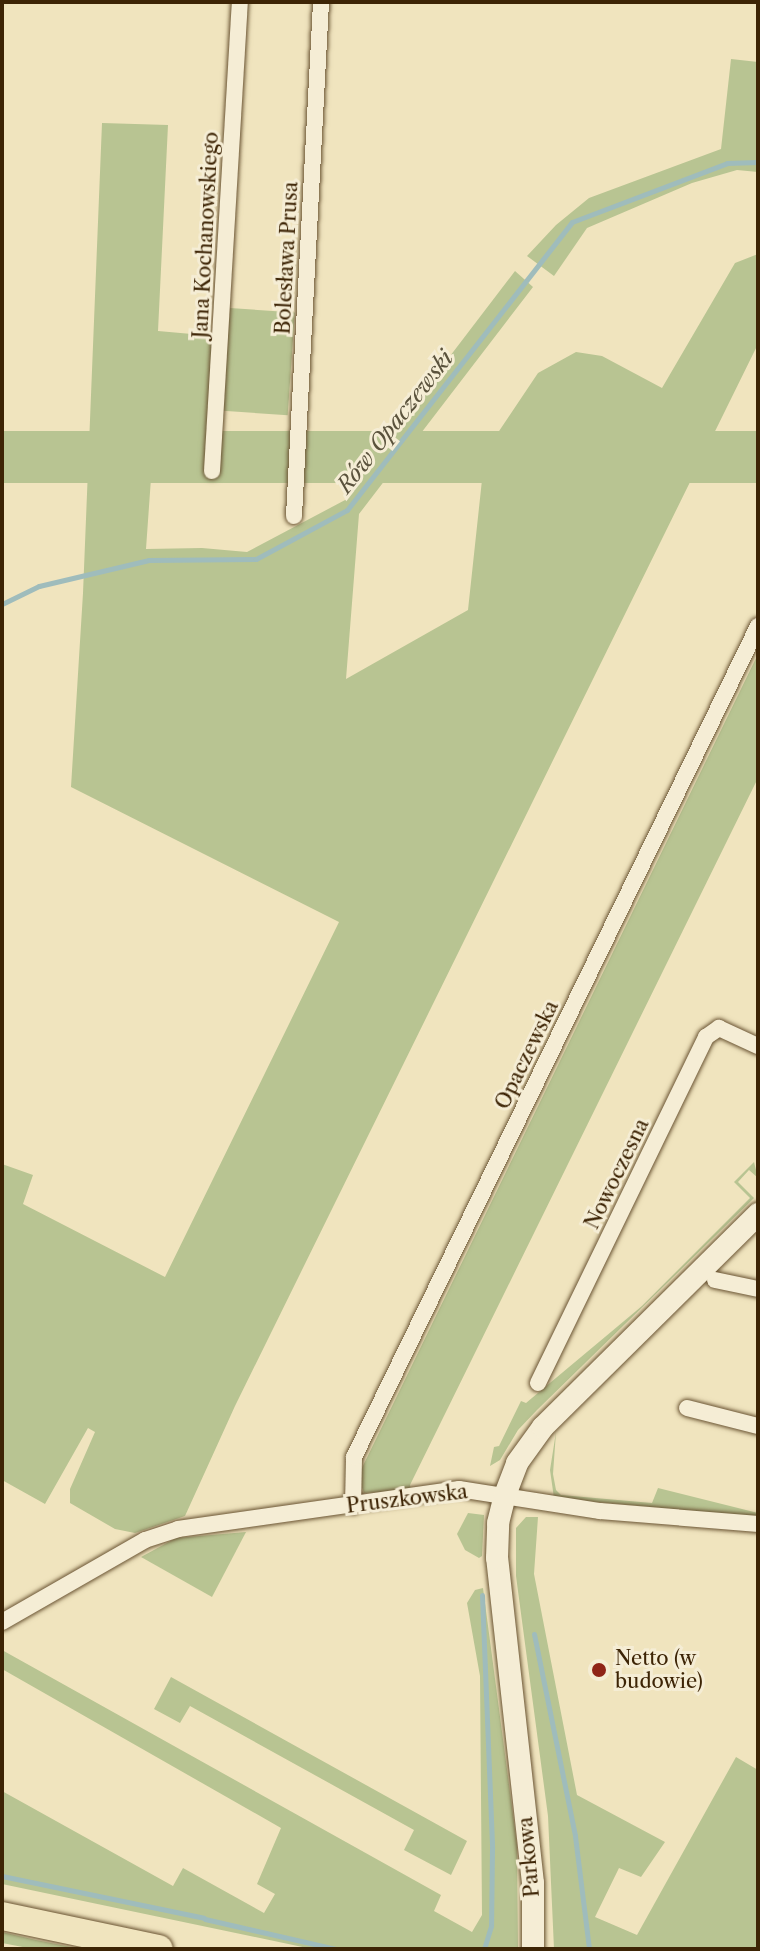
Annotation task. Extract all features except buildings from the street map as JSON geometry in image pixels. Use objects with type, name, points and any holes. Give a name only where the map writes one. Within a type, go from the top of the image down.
[{"type":"highway","points":[[2,1916],[159,1949]]},
{"type":"street","name":"Jana Kochanowskiego","points":[[212,471],[240,2]]},
{"type":"street","name":"Bolesława Prusa","points":[[294,516],[321,2]]},
{"type":"street","name":"Opaczewska","points":[[353,1506],[354,1457],[758,626]]},
{"type":"street","name":"Nowoczesna","points":[[538,1383],[706,1037],[719,1028],[758,1046]]},
{"type":"street","points":[[505,1495],[517,1463],[543,1427],[758,1214]]},
{"type":"street","points":[[715,1280],[758,1289]]},
{"type":"street","points":[[687,1408],[758,1426]]},
{"type":"street","name":"Pruszkowska","points":[[2,1622],[145,1540],[193,1526],[459,1489],[600,1511],[757,1524]]},
{"type":"street","name":"Parkowa","points":[[505,1495],[498,1523],[497,1558],[533,1883],[533,1942]]},
{"type":"green space","points":[[731,59],[758,62],[758,172],[737,170],[692,183],[587,228],[554,276],[527,256],[556,225],[589,198],[721,149]]},
{"type":"green space","points":[[102,123],[168,125],[158,331],[214,336],[207,452],[153,450],[146,549],[202,548],[247,552],[347,499],[360,474],[515,271],[533,287],[359,514],[346,679],[468,610],[485,452],[538,373],[576,352],[602,356],[662,388],[735,263],[758,254],[758,344],[235,1406],[185,1516],[135,1533],[115,1529],[70,1503],[70,1489],[95,1432],[88,1428],[45,1504],[2,1480],[2,1164],[33,1175],[23,1204],[165,1277],[339,922],[71,787],[83,593]]},
{"type":"green space","points":[[230,308],[295,313],[288,415],[223,411]]},
{"type":"green space","points":[[2,431],[758,431],[758,483],[2,483]]},
{"type":"green space","points":[[758,654],[758,778],[410,1485],[411,1490],[364,1493],[358,1476]]},
{"type":"green space","points":[[754,1162],[758,1178],[749,1170],[738,1182],[754,1198],[537,1410],[518,1430],[500,1460],[490,1466],[494,1447],[499,1446],[521,1401],[526,1403],[642,1306],[750,1198],[734,1182]]},
{"type":"green space","points":[[556,1432],[553,1474],[556,1490],[561,1495],[652,1503],[658,1488],[758,1513],[758,1517],[554,1498],[550,1470]]},
{"type":"green space","points":[[468,1513],[484,1515],[482,1556],[479,1558],[465,1550],[457,1534]]},
{"type":"green space","points":[[526,1517],[538,1517],[534,1574],[577,1795],[665,1842],[641,1877],[619,1868],[595,1917],[637,1935],[736,1757],[758,1770],[758,1949],[554,1949],[548,1816],[516,1576],[516,1528]]},
{"type":"green space","points":[[246,1532],[212,1597],[141,1557],[176,1538]]},
{"type":"green space","points":[[483,1588],[517,1845],[518,1949],[312,1949],[2,1884],[2,1791],[173,1886],[183,1868],[264,1913],[275,1894],[257,1884],[281,1828],[2,1669],[2,1650],[441,1895],[434,1911],[472,1932],[482,1915],[480,1676],[467,1603],[475,1590]]},
{"type":"green space","points":[[171,1677],[467,1841],[451,1875],[404,1850],[414,1830],[190,1706],[180,1723],[154,1709]]},
{"type":"green space","points":[[2,1932],[81,1949],[33,1949],[2,1943]]},
{"type":"waterway","name":"Rów Opaczewski","points":[[2,604],[39,586],[149,560],[256,559],[347,510],[572,222],[727,163],[758,162]]},
{"type":"waterway","points":[[482,1595],[492,1849],[491,1926],[484,1949]]},
{"type":"waterway","points":[[534,1634],[575,1836],[589,1949]]},
{"type":"waterway","points":[[2,1876],[204,1918]]},
{"type":"waterway","points":[[205,1919],[336,1949]]},
{"type":"place","name":"Netto (w budowie)","points":[[599,1670]]}]
